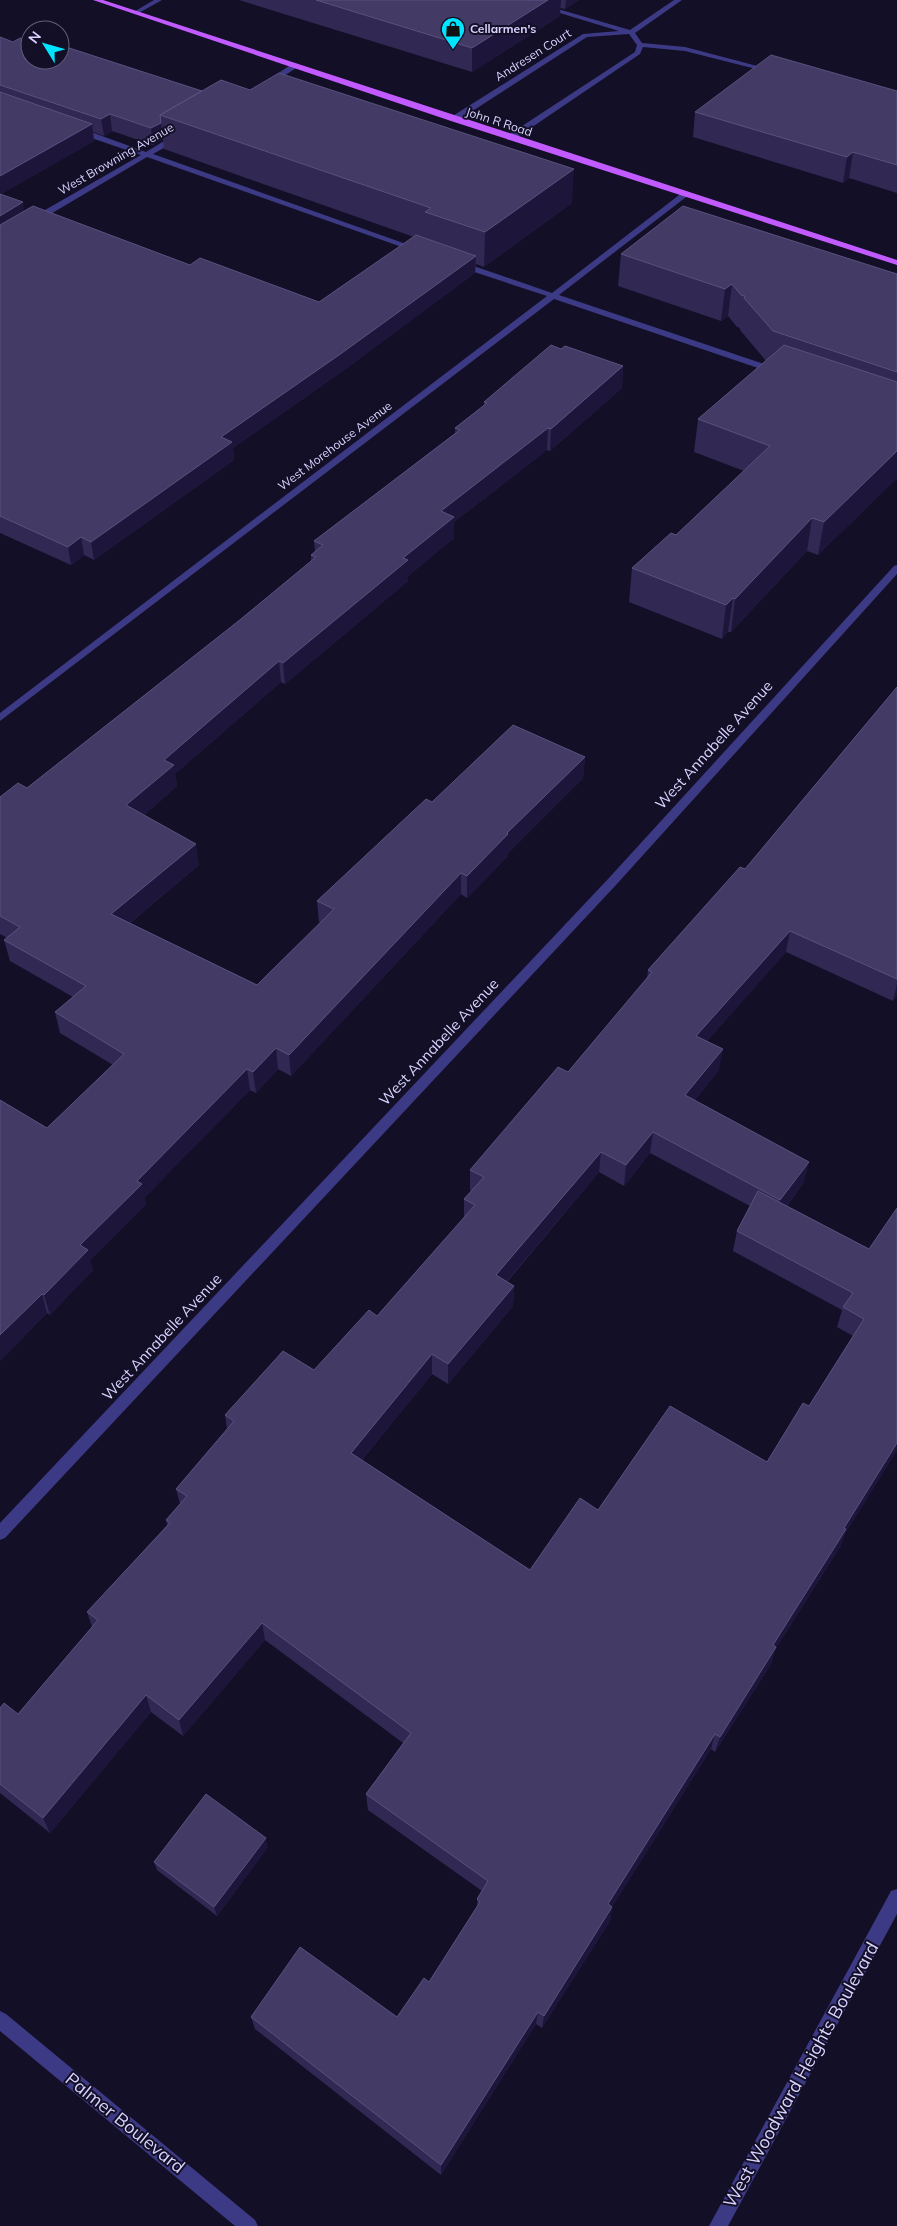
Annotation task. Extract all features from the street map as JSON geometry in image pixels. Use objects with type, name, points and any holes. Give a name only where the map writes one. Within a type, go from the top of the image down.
[{"type":"main road","name":"John R Road","points":[[96,0],[510,138],[897,263]]},
{"type":"street","points":[[135,13],[159,0]]},
{"type":"street","points":[[510,138],[638,54],[640,45],[631,32],[520,0]]},
{"type":"street","name":"Andresen Court","points":[[454,119],[585,35],[631,32],[679,0]]},
{"type":"street","points":[[640,45],[685,49],[780,73]]},
{"type":"street","points":[[264,85],[295,66]]},
{"type":"street","points":[[64,126],[425,252]]},
{"type":"street","name":"West Browning Avenue","points":[[24,226],[188,130]]},
{"type":"street","name":"West Morehouse Avenue","points":[[0,718],[686,194]]},
{"type":"street","points":[[453,262],[784,374]]},
{"type":"street","name":"West Annabelle Avenue","points":[[0,1533],[612,882],[897,568]]},
{"type":"street","name":"West Woodward Heights Boulevard","points":[[718,2226],[897,1898]]},
{"type":"street","name":"Palmer Boulevard","points":[[0,2020],[249,2226]]},
{"type":"building","points":[[316,0],[548,0],[472,48]]},
{"type":"building","points":[[0,37],[13,42],[20,38],[20,70],[70,70],[70,48],[202,91],[160,115],[161,123],[151,128],[110,114],[101,119],[0,85]]},
{"type":"building","points":[[771,55],[897,91],[897,165],[853,152],[847,157],[695,112]]},
{"type":"building","points":[[279,73],[574,169],[485,232],[425,212],[431,208],[160,115],[221,80],[250,90]]},
{"type":"building","points":[[0,92],[92,124],[0,176]]},
{"type":"building","points":[[0,194],[23,202],[0,216]]},
{"type":"building","points":[[33,206],[190,265],[200,258],[319,302],[416,235],[476,256],[221,437],[232,442],[91,542],[81,537],[68,547],[0,516],[0,225]]},
{"type":"building","points":[[683,206],[897,274],[897,372],[773,331],[744,298],[745,296],[741,295],[732,284],[725,289],[621,254]]},
{"type":"building","points":[[551,345],[561,349],[565,346],[623,366],[551,429],[548,428],[441,511],[454,517],[403,558],[408,560],[283,663],[279,661],[164,760],[174,765],[126,805],[196,844],[111,914],[257,985],[334,909],[317,901],[426,799],[432,802],[513,725],[585,757],[507,833],[467,876],[461,873],[289,1055],[276,1048],[253,1072],[247,1069],[137,1181],[142,1184],[80,1245],[88,1250],[44,1295],[42,1294],[0,1335],[0,1100],[47,1128],[124,1054],[55,1012],[86,986],[4,940],[20,927],[0,916],[0,797],[18,783],[27,788],[241,619],[316,557],[311,555],[323,545],[314,541],[460,430],[455,428],[487,403],[484,402]]},
{"type":"building","points":[[784,345],[897,382],[897,451],[824,522],[812,518],[735,599],[733,598],[726,605],[632,568],[671,533],[676,535],[770,446],[698,419]]},
{"type":"building","points":[[897,687],[897,979],[790,931],[696,1036],[723,1049],[685,1095],[809,1162],[780,1200],[653,1132],[626,1165],[601,1152],[496,1275],[514,1286],[448,1364],[432,1354],[351,1453],[530,1570],[580,1498],[598,1510],[670,1406],[767,1462],[803,1403],[809,1406],[864,1319],[843,1307],[853,1293],[737,1231],[758,1191],[869,1249],[897,1208],[897,1443],[844,1528],[846,1529],[773,1645],[776,1647],[720,1737],[715,1734],[608,1904],[612,1907],[544,2016],[538,2012],[441,2165],[251,2017],[300,1947],[397,2017],[424,1978],[429,1982],[480,1902],[477,1899],[488,1881],[366,1794],[411,1733],[262,1623],[179,1720],[146,1695],[43,1818],[0,1784],[0,1708],[4,1703],[18,1714],[98,1620],[87,1612],[170,1523],[166,1520],[187,1496],[176,1489],[234,1421],[225,1415],[283,1351],[314,1370],[369,1310],[377,1316],[475,1205],[464,1199],[484,1177],[470,1170],[558,1067],[568,1072],[652,972],[648,970],[740,867],[745,869]]},
{"type":"building","points":[[206,1794],[266,1838],[214,1907],[154,1862]]},
{"type":"place","name":"Cellarmen's","points":[[453,50]]}]
